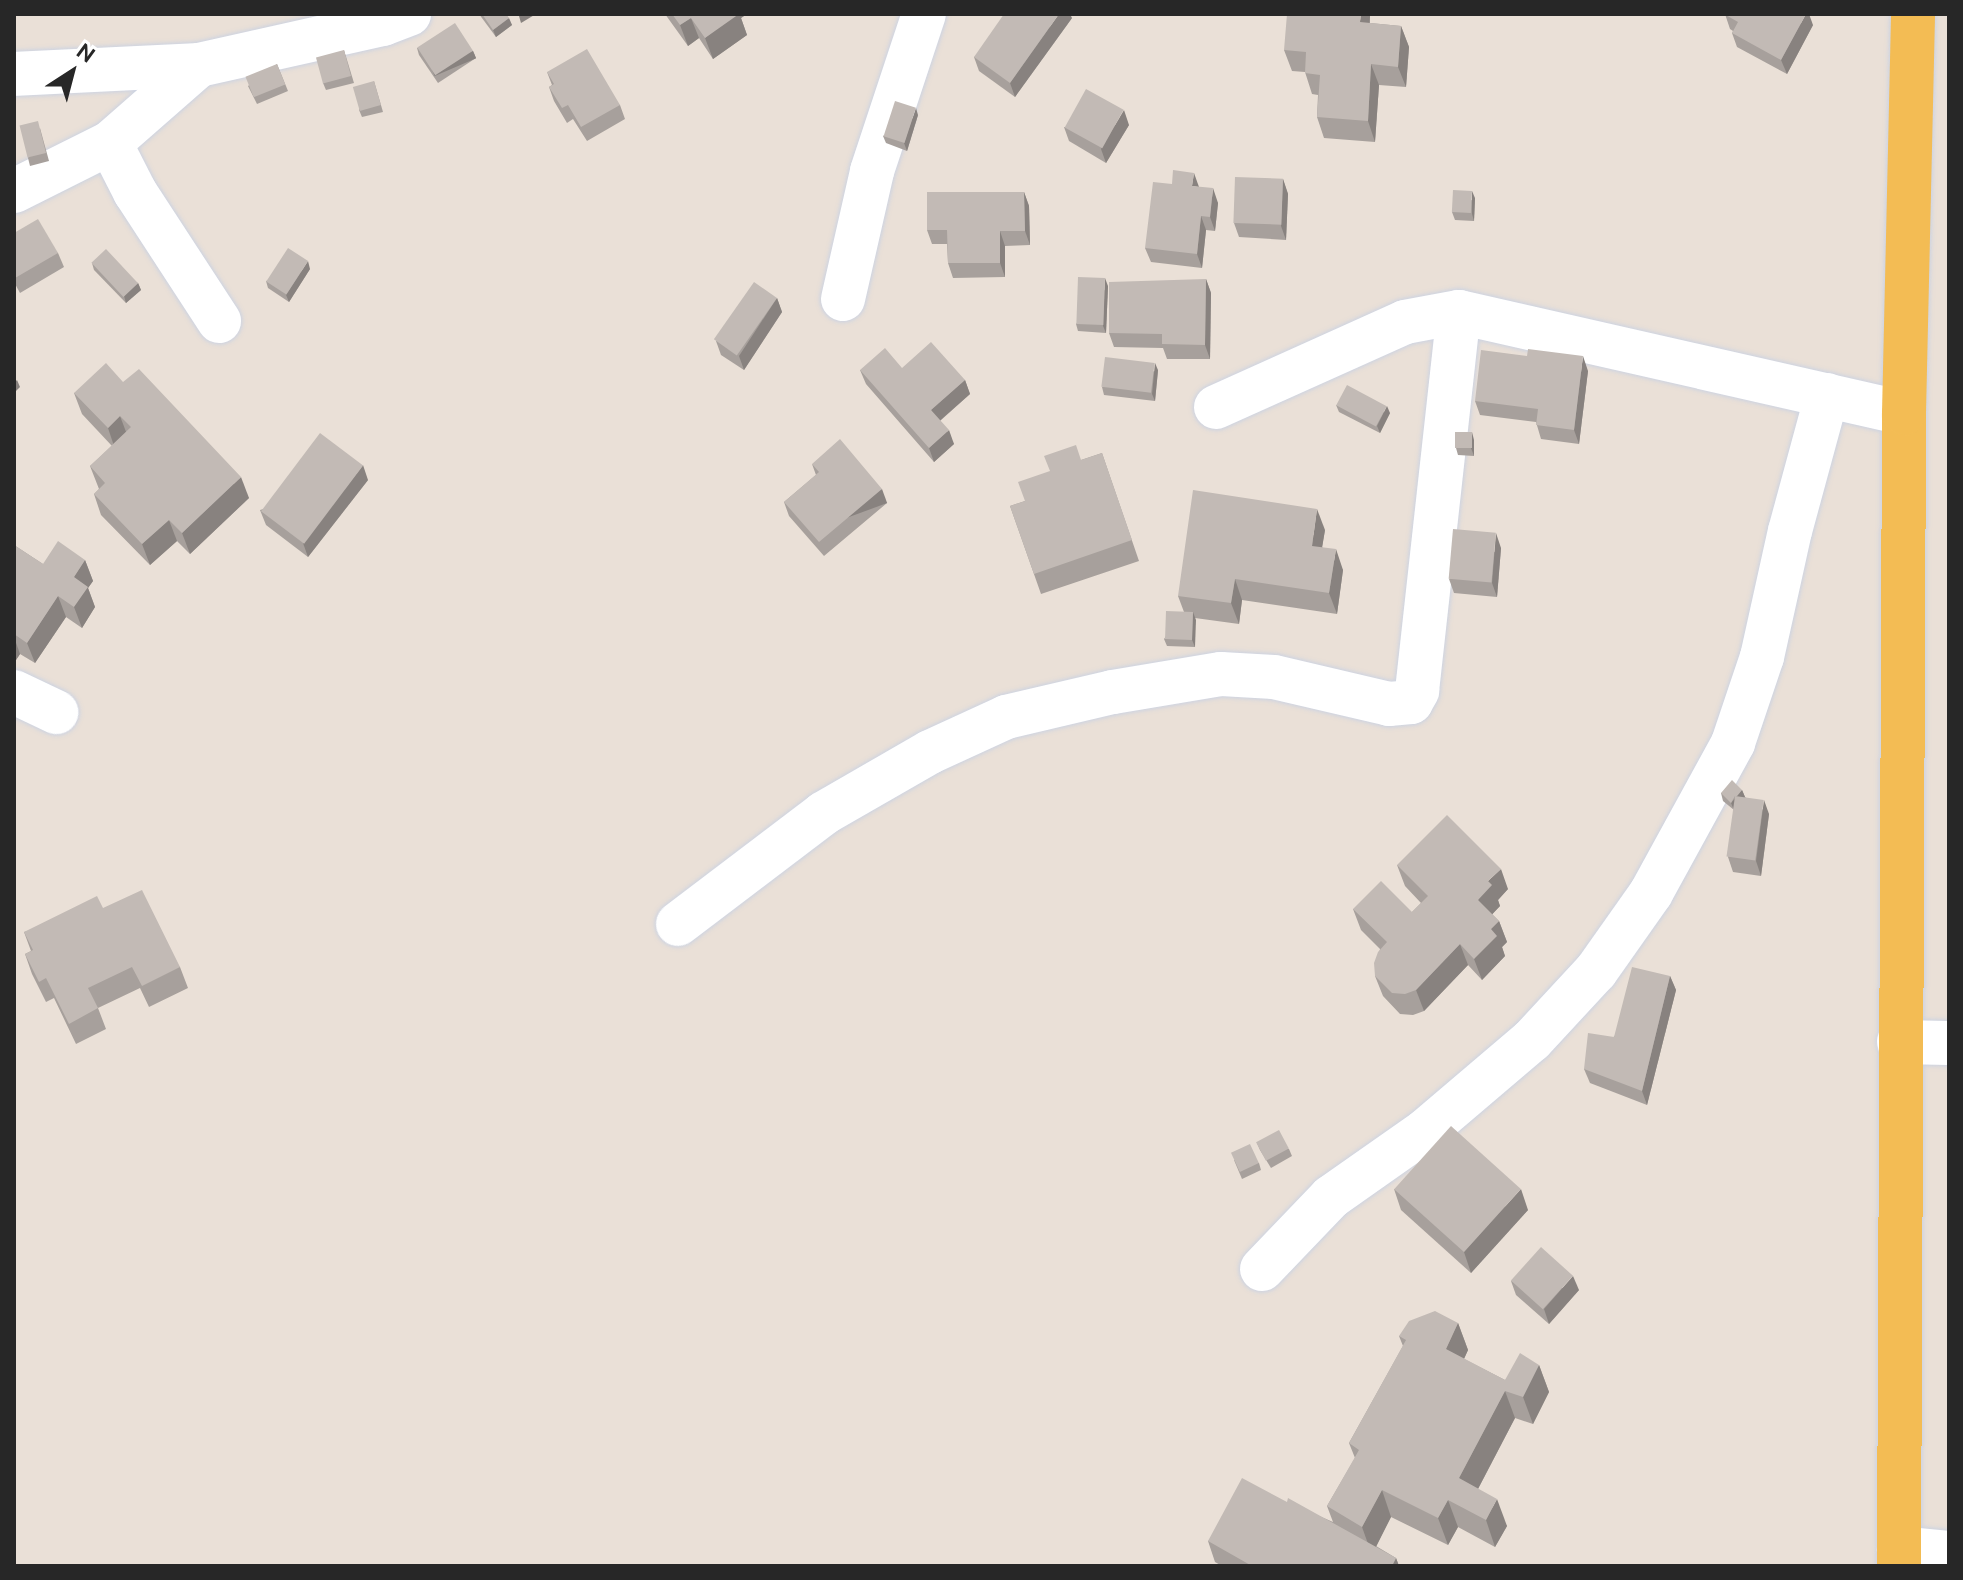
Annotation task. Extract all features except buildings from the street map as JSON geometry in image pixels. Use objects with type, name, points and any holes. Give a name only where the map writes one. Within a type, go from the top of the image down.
[{"type":"main road","points":[[1899,1557],[1904,413],[1913,14]]},
{"type":"street","points":[[14,74],[199,65],[383,24],[409,14]]},
{"type":"street","points":[[843,299],[872,171],[924,14]]},
{"type":"street","points":[[14,191],[110,143],[199,65]]},
{"type":"street","points":[[110,143],[141,203],[219,321]]},
{"type":"street","points":[[1216,407],[1405,322],[1459,312],[1904,413]]},
{"type":"street","points":[[678,924],[824,813],[930,752],[1006,717],[1113,692],[1221,674],[1274,677],[1389,704],[1411,702],[1417,691],[1459,312]]},
{"type":"street","points":[[1262,1269],[1331,1197],[1425,1131],[1532,1040],[1596,971],[1651,893],[1733,743],[1762,657],[1793,517],[1827,395]]},
{"type":"street","points":[[14,692],[56,712]]},
{"type":"street","points":[[1899,1042],[1949,1043]]},
{"type":"street","points":[[1899,1557],[1949,1553]]}]
